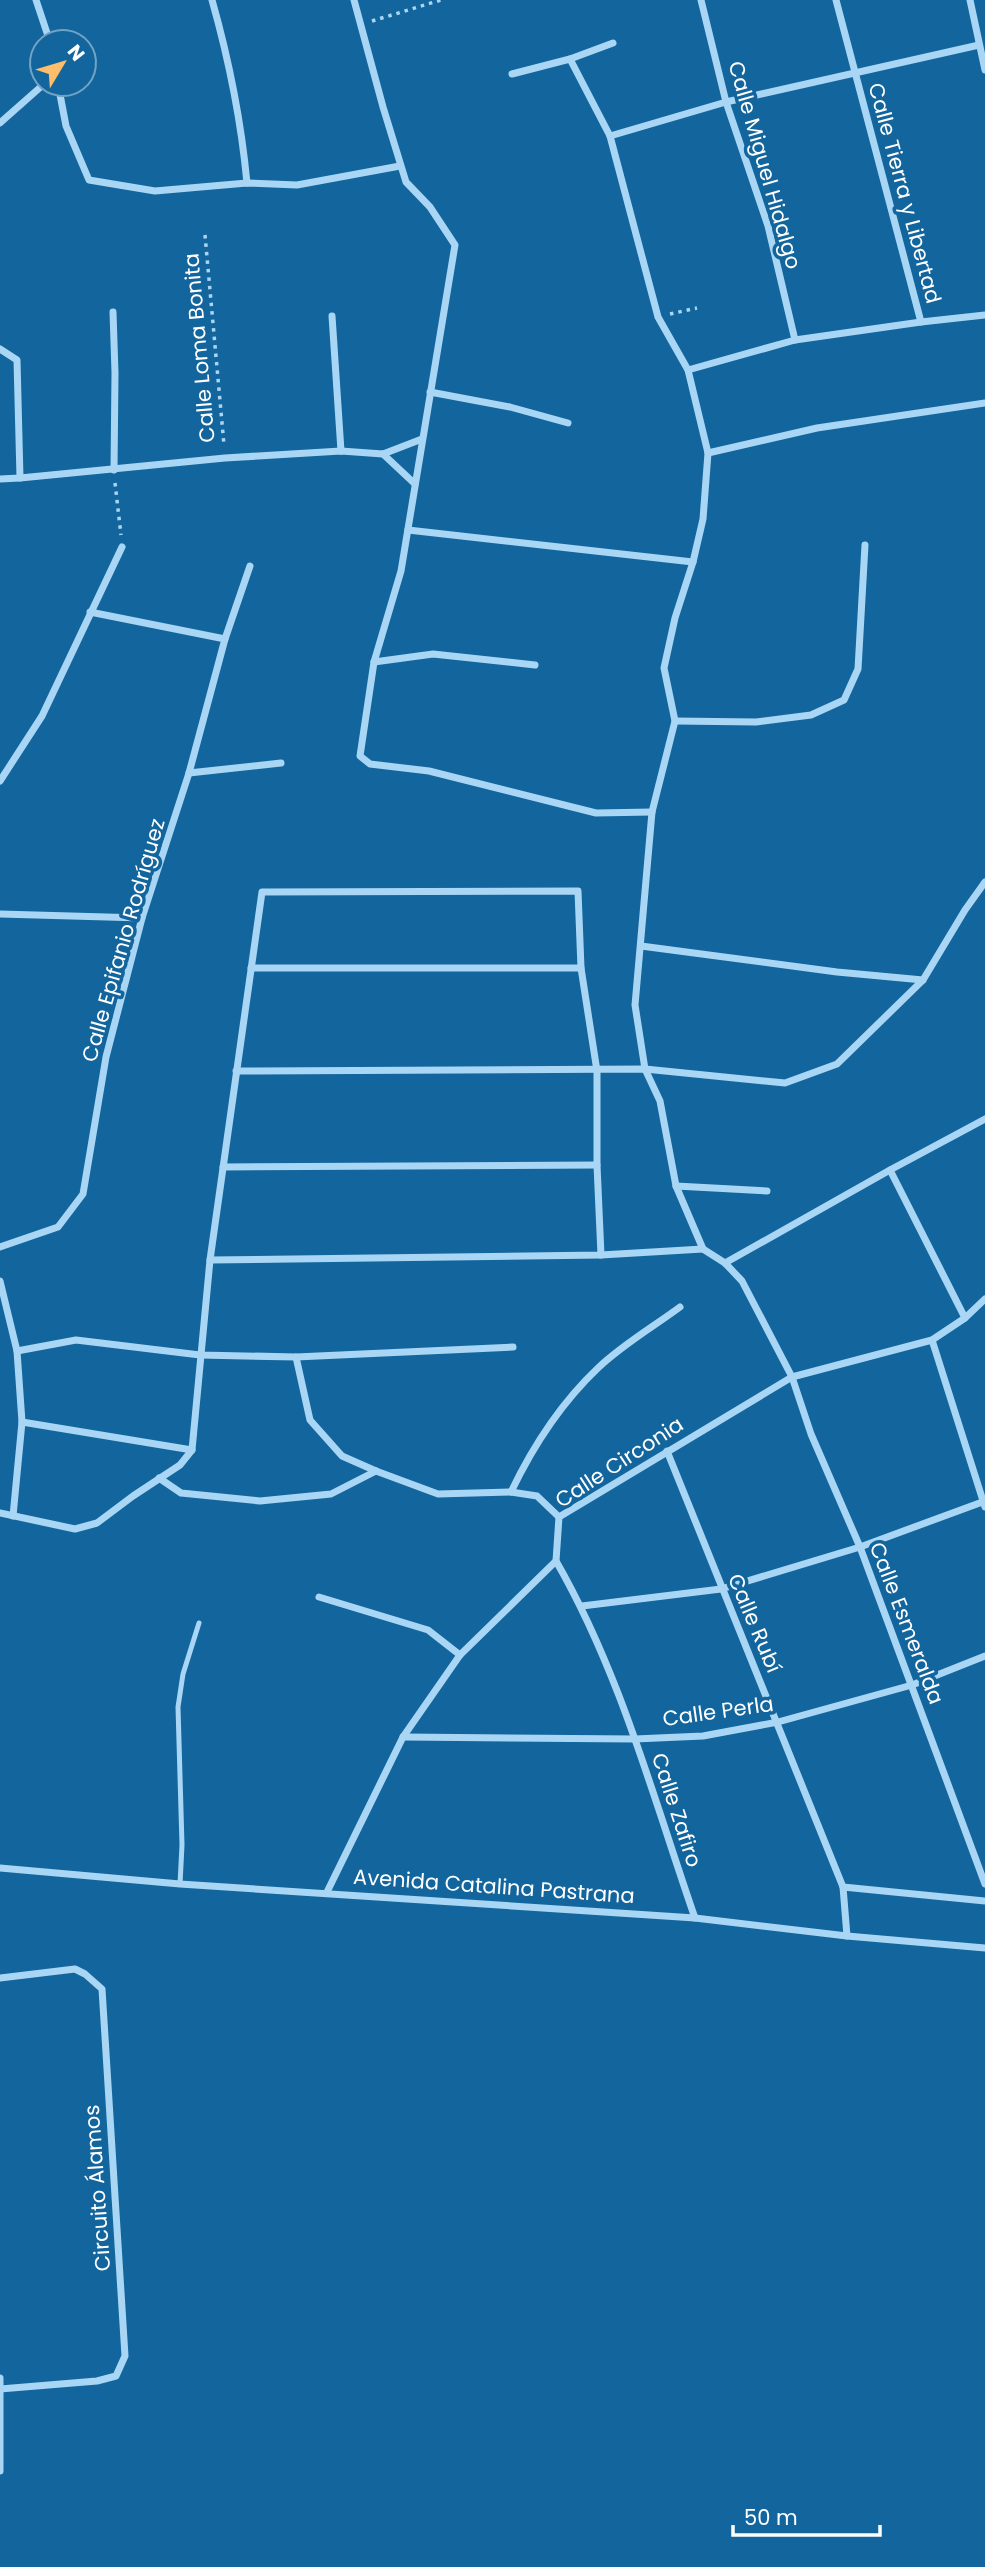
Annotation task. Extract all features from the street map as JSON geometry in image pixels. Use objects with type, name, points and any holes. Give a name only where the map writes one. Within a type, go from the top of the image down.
[{"type":"street","points":[[36,0],[45,28]]},
{"type":"street","points":[[212,0],[226,49],[247,183]]},
{"type":"street","points":[[354,0],[406,182],[430,207],[455,245],[401,571],[374,662],[360,756],[370,764],[429,771],[596,813],[652,812]]},
{"type":"street","name":"Calle Miguel Hidalgo","points":[[701,0],[726,102],[768,226],[795,340]]},
{"type":"street","name":"Calle Tierra y Libertad","points":[[836,0],[921,322]]},
{"type":"street","points":[[970,0],[985,70]]},
{"type":"street","points":[[512,74],[570,59],[613,43]]},
{"type":"street","name":"Calle Tierra y Libertad","points":[[610,136],[726,102],[979,46]]},
{"type":"street","points":[[210,1260],[601,1255],[704,1249],[676,1186],[660,1101],[645,1069],[635,1005],[652,812],[675,721],[664,668],[703,519],[708,453],[688,370],[658,317],[610,136],[570,59]]},
{"type":"street","points":[[0,123],[28,98]]},
{"type":"street","points":[[61,98],[66,126],[89,180],[155,191],[247,183],[297,185],[400,166]]},
{"type":"street","points":[[113,312],[114,470]]},
{"type":"street","points":[[332,316],[341,451]]},
{"type":"street","points":[[688,370],[795,340],[985,316]]},
{"type":"street","points":[[0,349],[16,360],[20,478]]},
{"type":"street","points":[[430,392],[510,407],[568,423]]},
{"type":"street","points":[[708,453],[817,428],[985,403]]},
{"type":"street","points":[[0,479],[225,458],[341,451],[383,454],[422,439]]},
{"type":"street","points":[[383,454],[415,484]]},
{"type":"street","points":[[408,530],[693,562]]},
{"type":"street","points":[[675,721],[756,722],[811,715],[844,700],[858,669],[865,545]]},
{"type":"street","points":[[0,781],[42,716],[122,547]]},
{"type":"street","name":"Calle Epifanio Rodríguez","points":[[0,1247],[58,1227],[83,1194],[106,1057],[142,918],[189,773],[225,639],[250,566]]},
{"type":"street","points":[[90,612],[225,639]]},
{"type":"street","points":[[374,662],[433,653],[535,665]]},
{"type":"street","points":[[189,773],[281,763]]},
{"type":"street","points":[[236,1071],[645,1069],[785,1083],[837,1064],[923,980],[985,882]]},
{"type":"street","points":[[0,1513],[75,1529],[97,1523],[180,1465],[192,1450],[210,1260],[262,892],[578,891],[581,968],[597,1071],[601,1255]]},
{"type":"street","points":[[0,914],[142,918]]},
{"type":"street","points":[[641,946],[837,972],[923,980]]},
{"type":"street","points":[[251,968],[581,968]]},
{"type":"street","points":[[725,1263],[985,1119]]},
{"type":"street","points":[[223,1167],[597,1165]]},
{"type":"street","points":[[890,1170],[965,1318]]},
{"type":"street","points":[[676,1186],[767,1191]]},
{"type":"street","name":"Calle Esmeralda","points":[[704,1249],[725,1263],[742,1280],[792,1377],[811,1434],[860,1547],[985,1884]]},
{"type":"street","points":[[0,1280],[17,1351],[22,1422],[13,1516]]},
{"type":"street","name":"Calle Circonia","points":[[556,1561],[559,1517],[667,1451],[792,1377],[932,1340],[965,1318],[985,1299]]},
{"type":"street","points":[[511,1492],[528,1457],[562,1406],[599,1367],[680,1307]]},
{"type":"street","points":[[17,1351],[76,1340],[200,1355],[296,1357],[513,1347]]},
{"type":"street","points":[[582,1606],[721,1589],[860,1547],[984,1503],[932,1340]]},
{"type":"street","points":[[296,1357],[310,1420],[342,1456],[376,1472],[438,1494],[511,1492],[537,1496],[559,1517]]},
{"type":"street","points":[[22,1422],[192,1450]]},
{"type":"street","name":"Calle Rubí","points":[[667,1451],[843,1887],[847,1936]]},
{"type":"street","points":[[159,1478],[181,1493],[260,1501],[331,1494],[376,1472]]},
{"type":"street","points":[[327,1892],[403,1737],[460,1655],[556,1561]]},
{"type":"street","name":"Calle Zafiro","points":[[556,1561],[582,1606],[635,1739],[695,1917]]},
{"type":"street","points":[[319,1597],[428,1630],[460,1655]]},
{"type":"street","name":"Calle Perla","points":[[403,1737],[635,1739],[703,1736],[778,1722],[912,1685],[985,1656]]},
{"type":"street","name":"Avenida Catalina Pastrana","points":[[0,1868],[180,1884],[695,1917],[847,1936],[985,1948]]},
{"type":"street","points":[[843,1887],[985,1901]]},
{"type":"street","name":"Circuito Álamos","points":[[0,1978],[75,1969],[102,1989],[125,2356],[116,2376],[97,2381],[0,2389]]},
{"type":"street","points":[[0,2378],[0,2471]]},
{"type":"lane","points":[[180,1884],[182,1845],[178,1707],[183,1674],[199,1623]]},
{"type":"path","points":[[359,25],[442,0]]},
{"type":"path","name":"Calle Loma Bonita","points":[[205,235],[225,458]]},
{"type":"path","points":[[658,317],[697,308]]},
{"type":"path","points":[[114,470],[122,547]]}]
